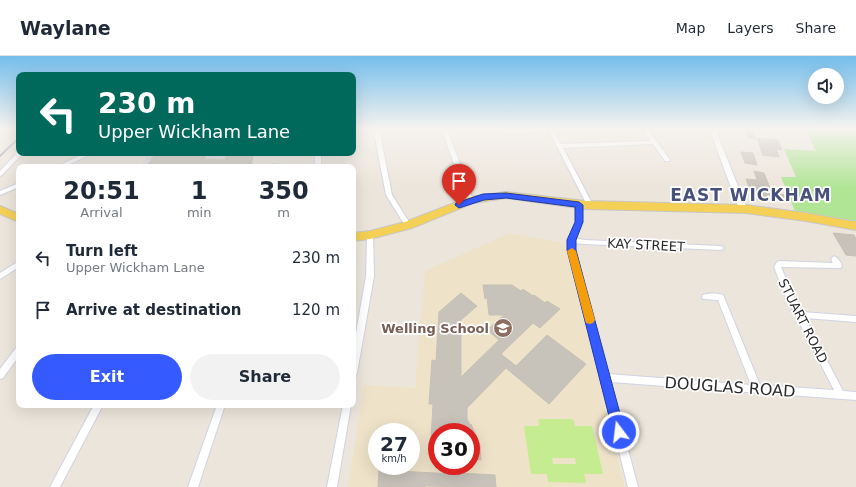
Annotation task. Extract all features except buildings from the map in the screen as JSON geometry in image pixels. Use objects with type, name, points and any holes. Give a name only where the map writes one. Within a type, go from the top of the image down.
[{"type":"main road","points":[[356,237],[370,235],[408,225],[470,200],[506,195],[584,205],[743,209],[806,217],[856,226]]},
{"type":"main road","points":[[0,210],[16,217]]},
{"type":"street","points":[[380,148],[389,195],[408,225]]},
{"type":"street","points":[[451,148],[470,200]]},
{"type":"street","points":[[561,148],[584,205],[579,222],[571,240],[571,250],[633,487]]},
{"type":"street","points":[[659,148],[667,160]]},
{"type":"street","points":[[720,148],[743,209]]},
{"type":"street","points":[[0,174],[17,156]]},
{"type":"street","points":[[66,164],[83,156]]},
{"type":"street","points":[[0,193],[16,185]]},
{"type":"street","points":[[356,356],[370,276],[370,235]]},
{"type":"street","name":"KAY STREET","points":[[571,240],[584,242],[721,248]]},
{"type":"street","name":"STUART ROAD","points":[[834,259],[839,266],[779,264],[777,267],[841,395]]},
{"type":"street","points":[[0,276],[16,266]]},
{"type":"street","points":[[706,297],[720,297],[757,389]]},
{"type":"street","points":[[800,315],[856,319]]},
{"type":"street","points":[[0,375],[16,354]]},
{"type":"street","name":"DOUGLAS ROAD","points":[[605,378],[856,396]]},
{"type":"street","points":[[55,487],[97,408]]},
{"type":"street","points":[[193,487],[220,408]]},
{"type":"street","points":[[332,487],[346,408]]},
{"type":"shaded area","points":[[148,156],[254,156],[253,164],[141,164]]},
{"type":"shaded area","name":"Welling School","points":[[510,233],[564,243],[625,487],[348,487],[364,385],[415,388],[425,271]]},
{"type":"green space","points":[[815,148],[856,148],[856,224],[795,211],[781,177],[796,177],[784,149],[816,151]]},
{"type":"green space","points":[[538,419],[573,419],[575,426],[592,426],[603,474],[584,474],[586,483],[548,482],[547,474],[531,474],[524,426],[539,426]],"holes":[[[552,458],[575,458],[576,464],[553,464]]]},
{"type":"railway","points":[[0,156],[8,148]]},
{"type":"slow traffic","points":[[572,251],[590,320]]},
{"type":"place","name":"Welling School","points":[[503,328]]},
{"type":"district","name":"EAST WICKHAM","points":[[751,195]]},
{"type":"route","points":[[459,205],[470,200],[483,197],[506,195],[579,205],[580,217],[571,240],[571,250],[619,432]]}]
